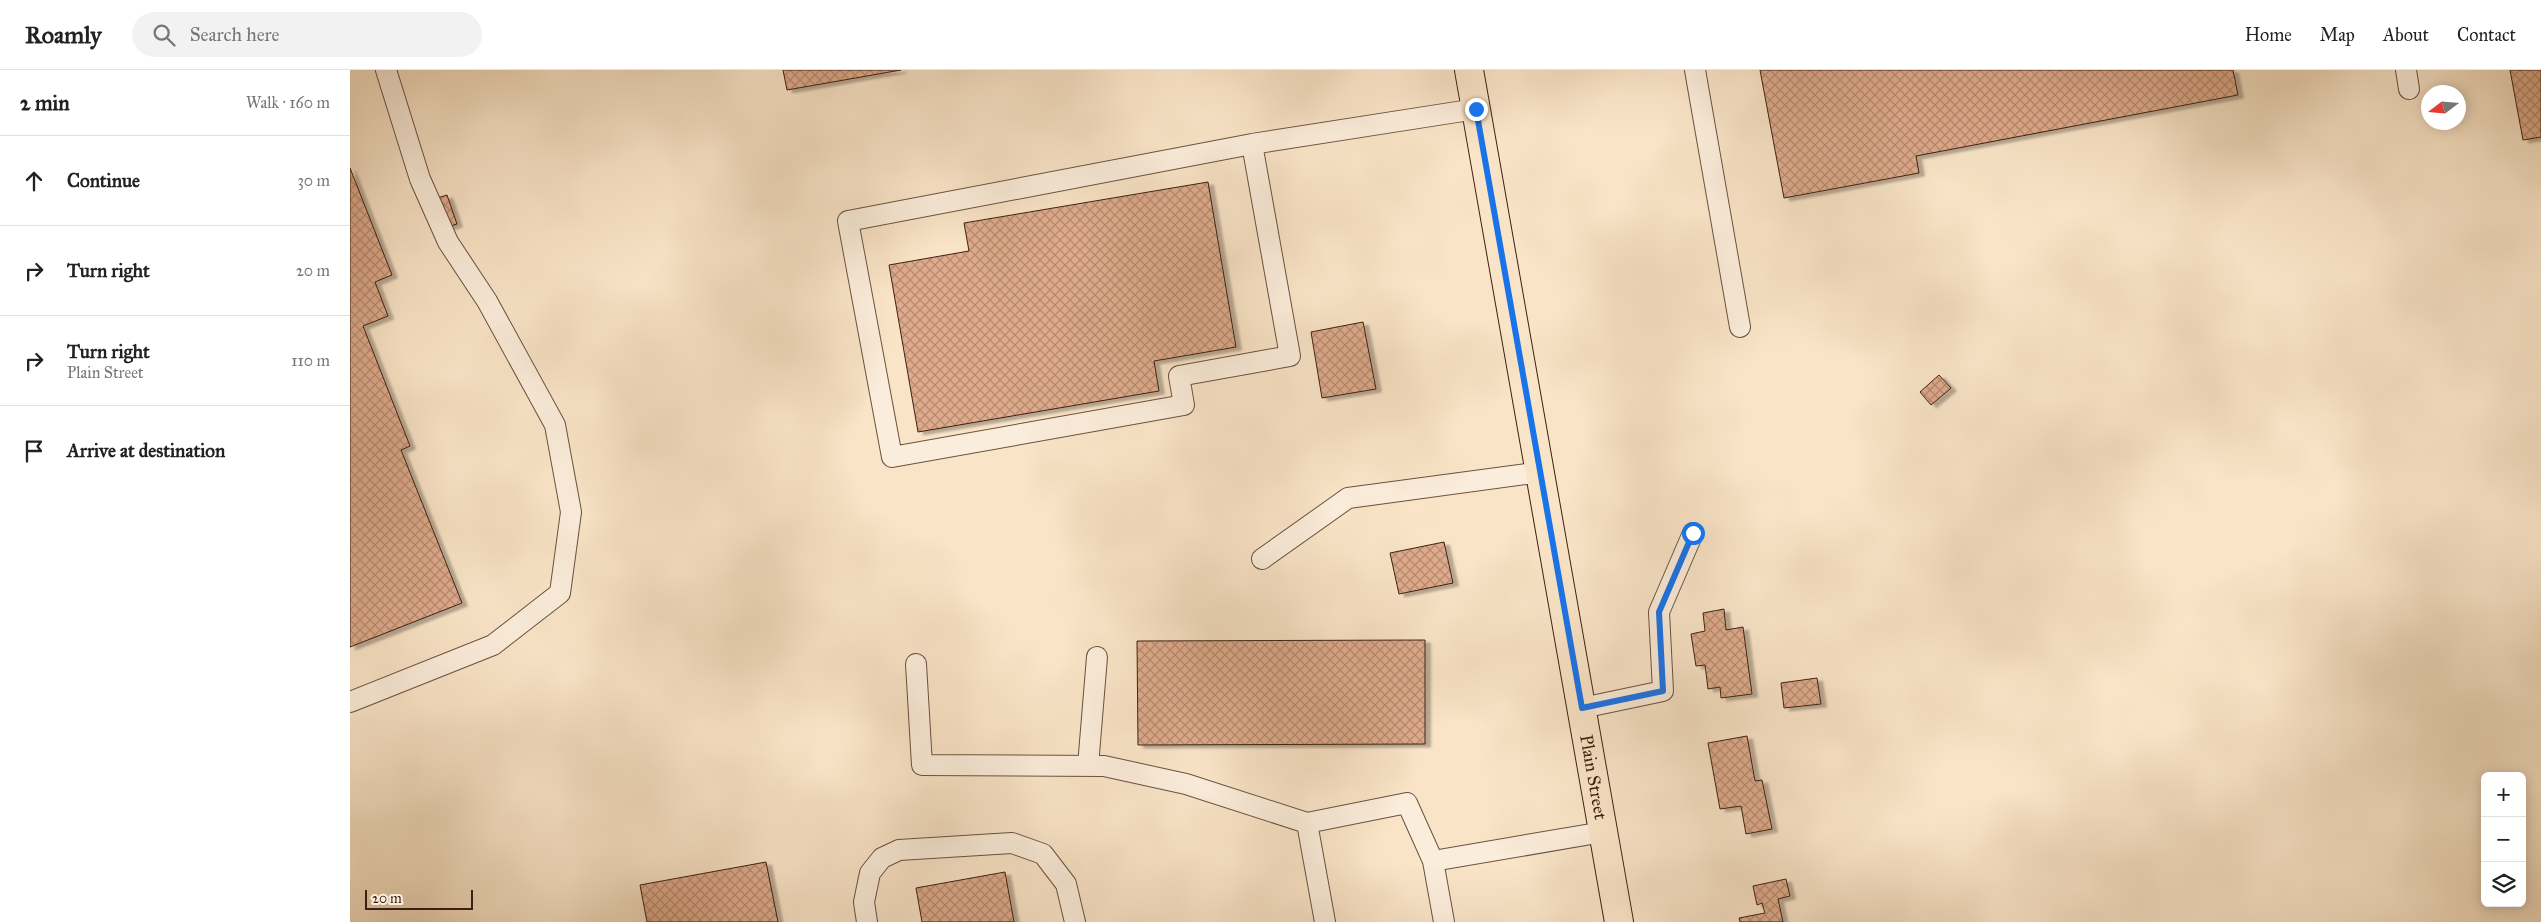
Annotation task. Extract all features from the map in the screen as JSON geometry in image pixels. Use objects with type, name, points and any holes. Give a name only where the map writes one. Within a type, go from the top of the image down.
[{"type":"main road","name":"Plain Street","points":[[1469,70],[1620,922]]},
{"type":"lane","points":[[350,702],[493,646],[560,592],[571,512],[555,425],[487,301],[448,242],[420,179],[386,70]]},
{"type":"lane","points":[[1694,70],[1740,327]]},
{"type":"lane","points":[[1252,144],[1290,356],[1179,376],[1184,405],[892,457],[848,221],[1252,144],[1476,109]]},
{"type":"lane","points":[[1262,559],[1348,498],[1541,472]]},
{"type":"lane","points":[[1582,708],[1663,691],[1659,612],[1693,533]]},
{"type":"lane","points":[[1088,766],[1097,656]]},
{"type":"lane","points":[[916,664],[922,765],[1104,766],[1186,784],[1307,823],[1406,803],[1433,862],[1444,922]]},
{"type":"lane","points":[[1307,823],[1325,922]]},
{"type":"lane","points":[[1433,862],[1603,832]]},
{"type":"lane","points":[[867,922],[864,902],[870,873],[882,858],[899,850],[1012,842],[1043,854],[1066,884],[1075,922]]},
{"type":"building","points":[[783,70],[901,70],[787,90]]},
{"type":"building","points":[[1760,70],[2233,70],[2238,95],[1916,156],[1919,173],[1784,198]]},
{"type":"building","points":[[2510,70],[2541,70],[2541,137],[2523,140]]},
{"type":"building","points":[[350,168],[392,275],[375,282],[388,316],[363,326],[410,446],[401,450],[462,603],[350,647]]},
{"type":"building","points":[[1208,182],[1236,347],[1154,361],[1159,391],[918,432],[889,265],[969,251],[964,223]]},
{"type":"building","points":[[447,195],[457,224],[444,228],[434,199]]},
{"type":"building","points":[[1363,322],[1376,389],[1322,398],[1311,332]]},
{"type":"building","points":[[1939,375],[1951,388],[1931,405],[1920,392]]},
{"type":"building","points":[[1444,542],[1453,583],[1399,594],[1390,553]]},
{"type":"building","points":[[1724,609],[1726,630],[1743,627],[1752,694],[1721,698],[1720,687],[1708,689],[1705,665],[1696,666],[1691,634],[1705,631],[1703,613]]},
{"type":"building","points":[[1425,640],[1425,744],[1138,745],[1137,641]]},
{"type":"building","points":[[1817,678],[1821,704],[1784,708],[1781,683]]},
{"type":"building","points":[[1747,736],[1755,781],[1762,780],[1772,829],[1746,834],[1741,806],[1720,809],[1708,743]]},
{"type":"building","points":[[766,862],[778,922],[647,922],[640,885]]},
{"type":"building","points":[[1005,872],[1014,922],[922,922],[916,888]]},
{"type":"building","points":[[1786,879],[1790,896],[1778,899],[1783,922],[1740,922],[1739,918],[1765,913],[1762,903],[1757,905],[1753,886]]},
{"type":"route","points":[[1476,109],[1582,708],[1663,691],[1659,612],[1693,533]]}]
